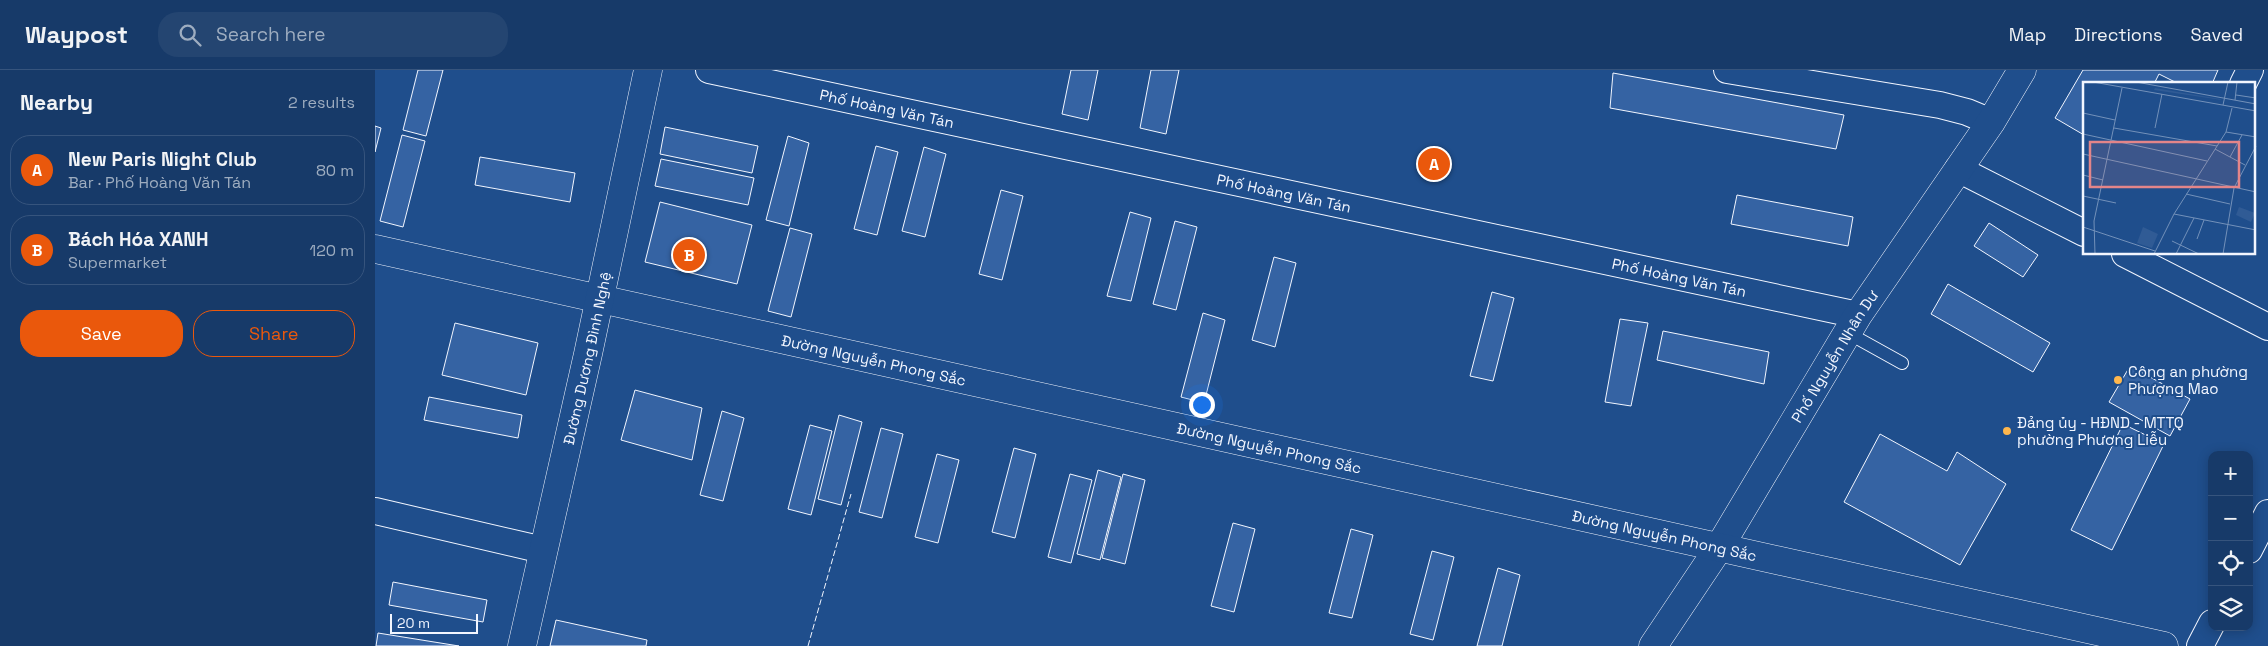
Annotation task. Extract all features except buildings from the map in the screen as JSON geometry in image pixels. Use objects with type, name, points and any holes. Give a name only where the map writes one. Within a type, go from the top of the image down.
[{"type":"main road","name":"Đường Dương Đình Nghệ","points":[[522,646],[648,70]]},
{"type":"main road","name":"Phố Nguyễn Nhân Dư","points":[[1653,646],[1720,546],[1853,324],[1991,122],[2022,70]]},
{"type":"main road","name":"Đường Nguyễn Phong Sắc","points":[[375,249],[2164,646]]},
{"type":"street","name":"Phố Hoàng Văn Tán","points":[[709,70],[1853,324]]},
{"type":"street","points":[[1727,70],[1940,105],[1967,112],[1991,122]]},
{"type":"street","points":[[2244,82],[2250,70]]},
{"type":"street","points":[[1958,169],[2083,232]]},
{"type":"street","points":[[2142,258],[2268,326]]},
{"type":"street","points":[[375,511],[543,550]]},
{"type":"street","points":[[2253,542],[2268,513]]},
{"type":"street","points":[[2200,646],[2208,631]]},
{"type":"lane","points":[[1853,324],[1902,363]]},
{"type":"fence","points":[[808,646],[851,494]]},
{"type":"place","name":"New Paris Night Club","points":[[1434,164]]},
{"type":"place","name":"Bách Hóa XANH","points":[[689,255]]},
{"type":"place","name":"Công an phường Phượng Mao","points":[[2118,380]]},
{"type":"place","name":"Đảng ủy - HĐND - MTTQ phường Phương Liễu","points":[[2007,431]]}]
